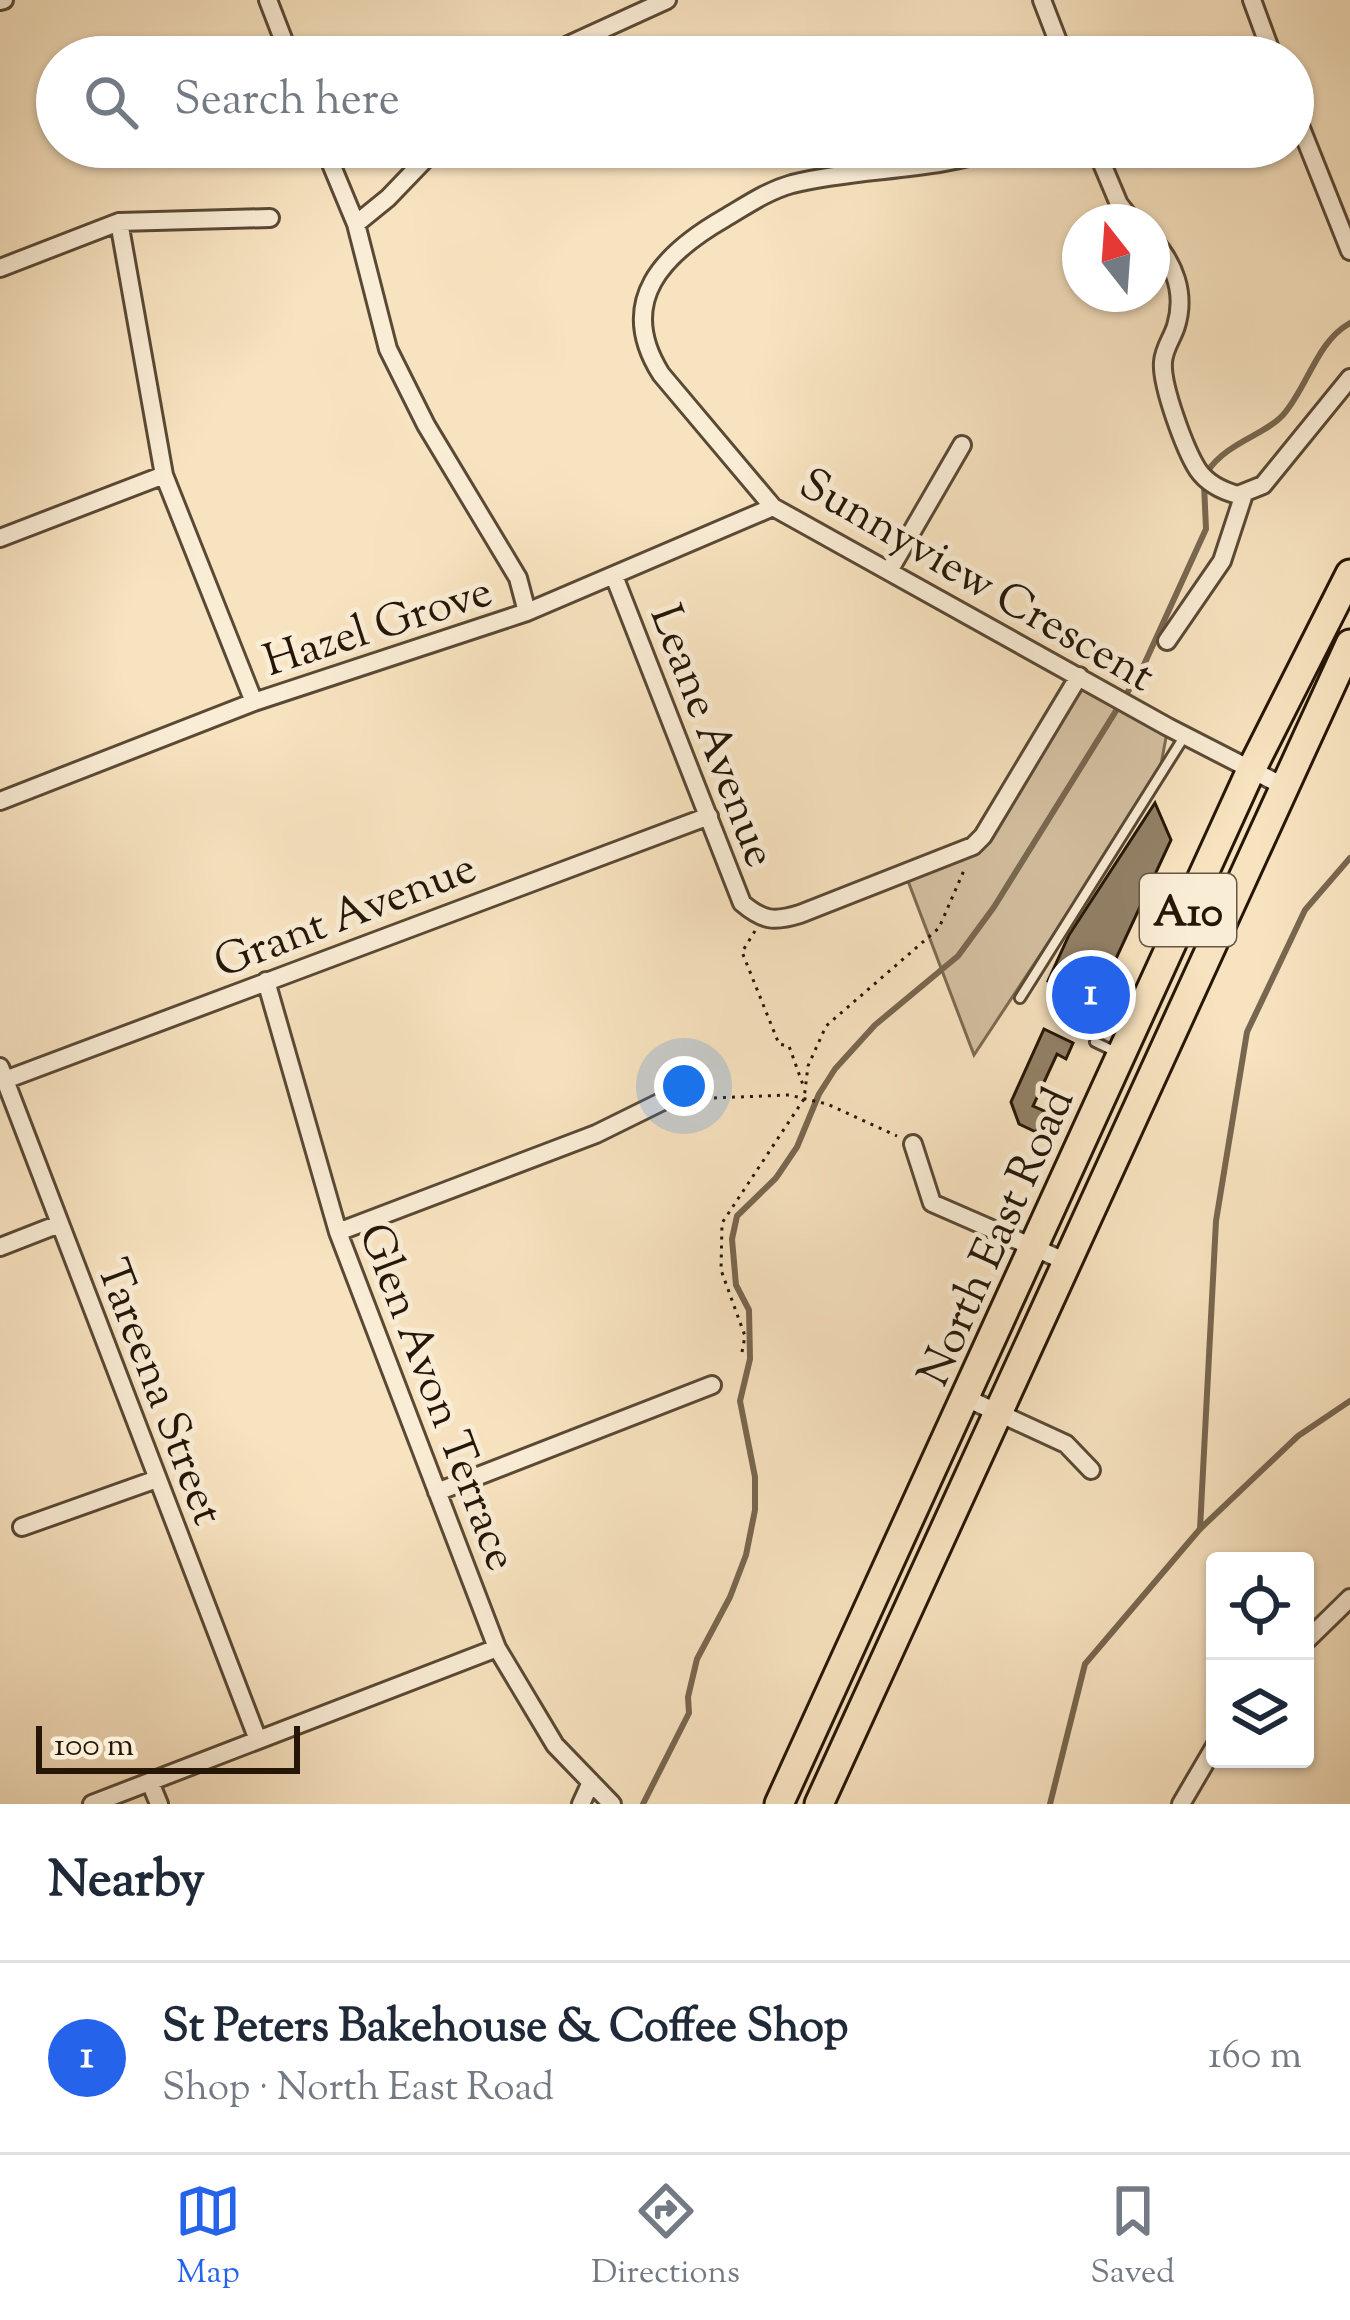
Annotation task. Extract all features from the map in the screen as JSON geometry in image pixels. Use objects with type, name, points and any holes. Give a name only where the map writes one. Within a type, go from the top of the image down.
[{"type":"main road","name":"North East Road","points":[[779,1804],[1251,770],[1350,574]]},
{"type":"main road","name":"North East Road","points":[[819,1804],[1350,644]]},
{"type":"street","points":[[268,0],[282,36]]},
{"type":"street","points":[[588,36],[667,0]]},
{"type":"street","points":[[1042,0],[1056,36]]},
{"type":"street","points":[[1252,0],[1265,36]]},
{"type":"street","points":[[1314,160],[1350,250]]},
{"type":"street","points":[[333,168],[356,224],[388,350],[426,425],[518,578],[527,612]]},
{"type":"street","points":[[356,224],[417,168]]},
{"type":"street","name":"Sunnyview Crescent","points":[[894,168],[774,190],[684,243],[659,269],[644,309],[652,357],[773,507],[1283,786]]},
{"type":"street","points":[[1104,168],[1119,204]]},
{"type":"street","points":[[0,268],[119,222],[270,218]]},
{"type":"street","points":[[119,222],[164,475],[254,702]]},
{"type":"street","points":[[1170,265],[1179,289],[1176,325],[1163,357],[1164,378],[1204,477],[1231,494],[1244,494],[1267,481],[1350,378]]},
{"type":"street","points":[[889,571],[962,445]]},
{"type":"street","points":[[0,538],[164,475]]},
{"type":"street","points":[[1167,641],[1222,561],[1244,494]]},
{"type":"street","name":"Hazel Grove","points":[[0,801],[254,702],[527,612],[773,507]]},
{"type":"street","name":"Leane Avenue","points":[[614,576],[742,903],[762,919],[778,921],[800,914],[973,846]]},
{"type":"street","points":[[973,846],[1079,676]]},
{"type":"street","name":"Grant Avenue","points":[[2,1074],[709,816]]},
{"type":"street","name":"Glen Avon Terrace","points":[[266,981],[338,1232],[497,1648],[556,1745],[612,1804]]},
{"type":"street","name":"Tareena Street","points":[[2,1074],[258,1740]]},
{"type":"street","points":[[338,1232],[596,1134],[667,1099]]},
{"type":"street","points":[[913,1144],[932,1203],[1067,1262]]},
{"type":"street","points":[[0,1247],[59,1224]]},
{"type":"street","points":[[437,1492],[712,1385]]},
{"type":"street","points":[[966,1398],[1066,1444],[1091,1470]]},
{"type":"street","points":[[22,1527],[157,1479]]},
{"type":"street","points":[[1314,1634],[1348,1604]]},
{"type":"street","points":[[92,1804],[497,1648]]},
{"type":"street","points":[[1181,1804],[1206,1761]]},
{"type":"street","points":[[150,1782],[159,1804]]},
{"type":"street","points":[[581,1804],[591,1782]]},
{"type":"lane","points":[[1020,998],[1185,736]]},
{"type":"lane","points":[[1095,1042],[1122,1055]]},
{"type":"path","points":[[742,1352],[745,1336],[721,1270],[722,1223],[804,1099],[808,1066],[826,1026],[939,928],[973,846]]},
{"type":"path","points":[[762,919],[742,952],[779,1044],[789,1046],[805,1090]]},
{"type":"path","points":[[667,1099],[789,1095],[827,1104],[913,1144]]},
{"type":"shaded area","points":[[1079,676],[1168,727],[1159,775],[974,1055],[905,873],[973,846]]},
{"type":"building","points":[[1155,803],[1171,840],[1095,1004],[1048,981],[1069,935]]},
{"type":"building","points":[[1044,1029],[1073,1043],[1066,1059],[1057,1054],[1033,1106],[1051,1114],[1044,1130],[1036,1132],[1019,1124],[1011,1102]]},
{"type":"waterway","points":[[1207,472],[1225,453],[1283,415],[1320,353],[1350,323]]},
{"type":"waterway","points":[[643,1804],[689,1713],[697,1659],[730,1597],[746,1555],[755,1510],[755,1477],[740,1401],[750,1359],[749,1310],[736,1285],[732,1239],[737,1216],[776,1178],[797,1147],[835,1069],[875,1025],[958,956],[994,907],[1142,669],[1206,529],[1204,484]]},
{"type":"waterway","points":[[1200,1529],[1216,1221],[1247,1032],[1305,910],[1350,858]]},
{"type":"waterway","points":[[1050,1804],[1085,1664],[1200,1529],[1298,1436],[1350,1401]]},
{"type":"place","name":"St Peters Bakehouse & Coffee Shop","points":[[1091,995]]}]
